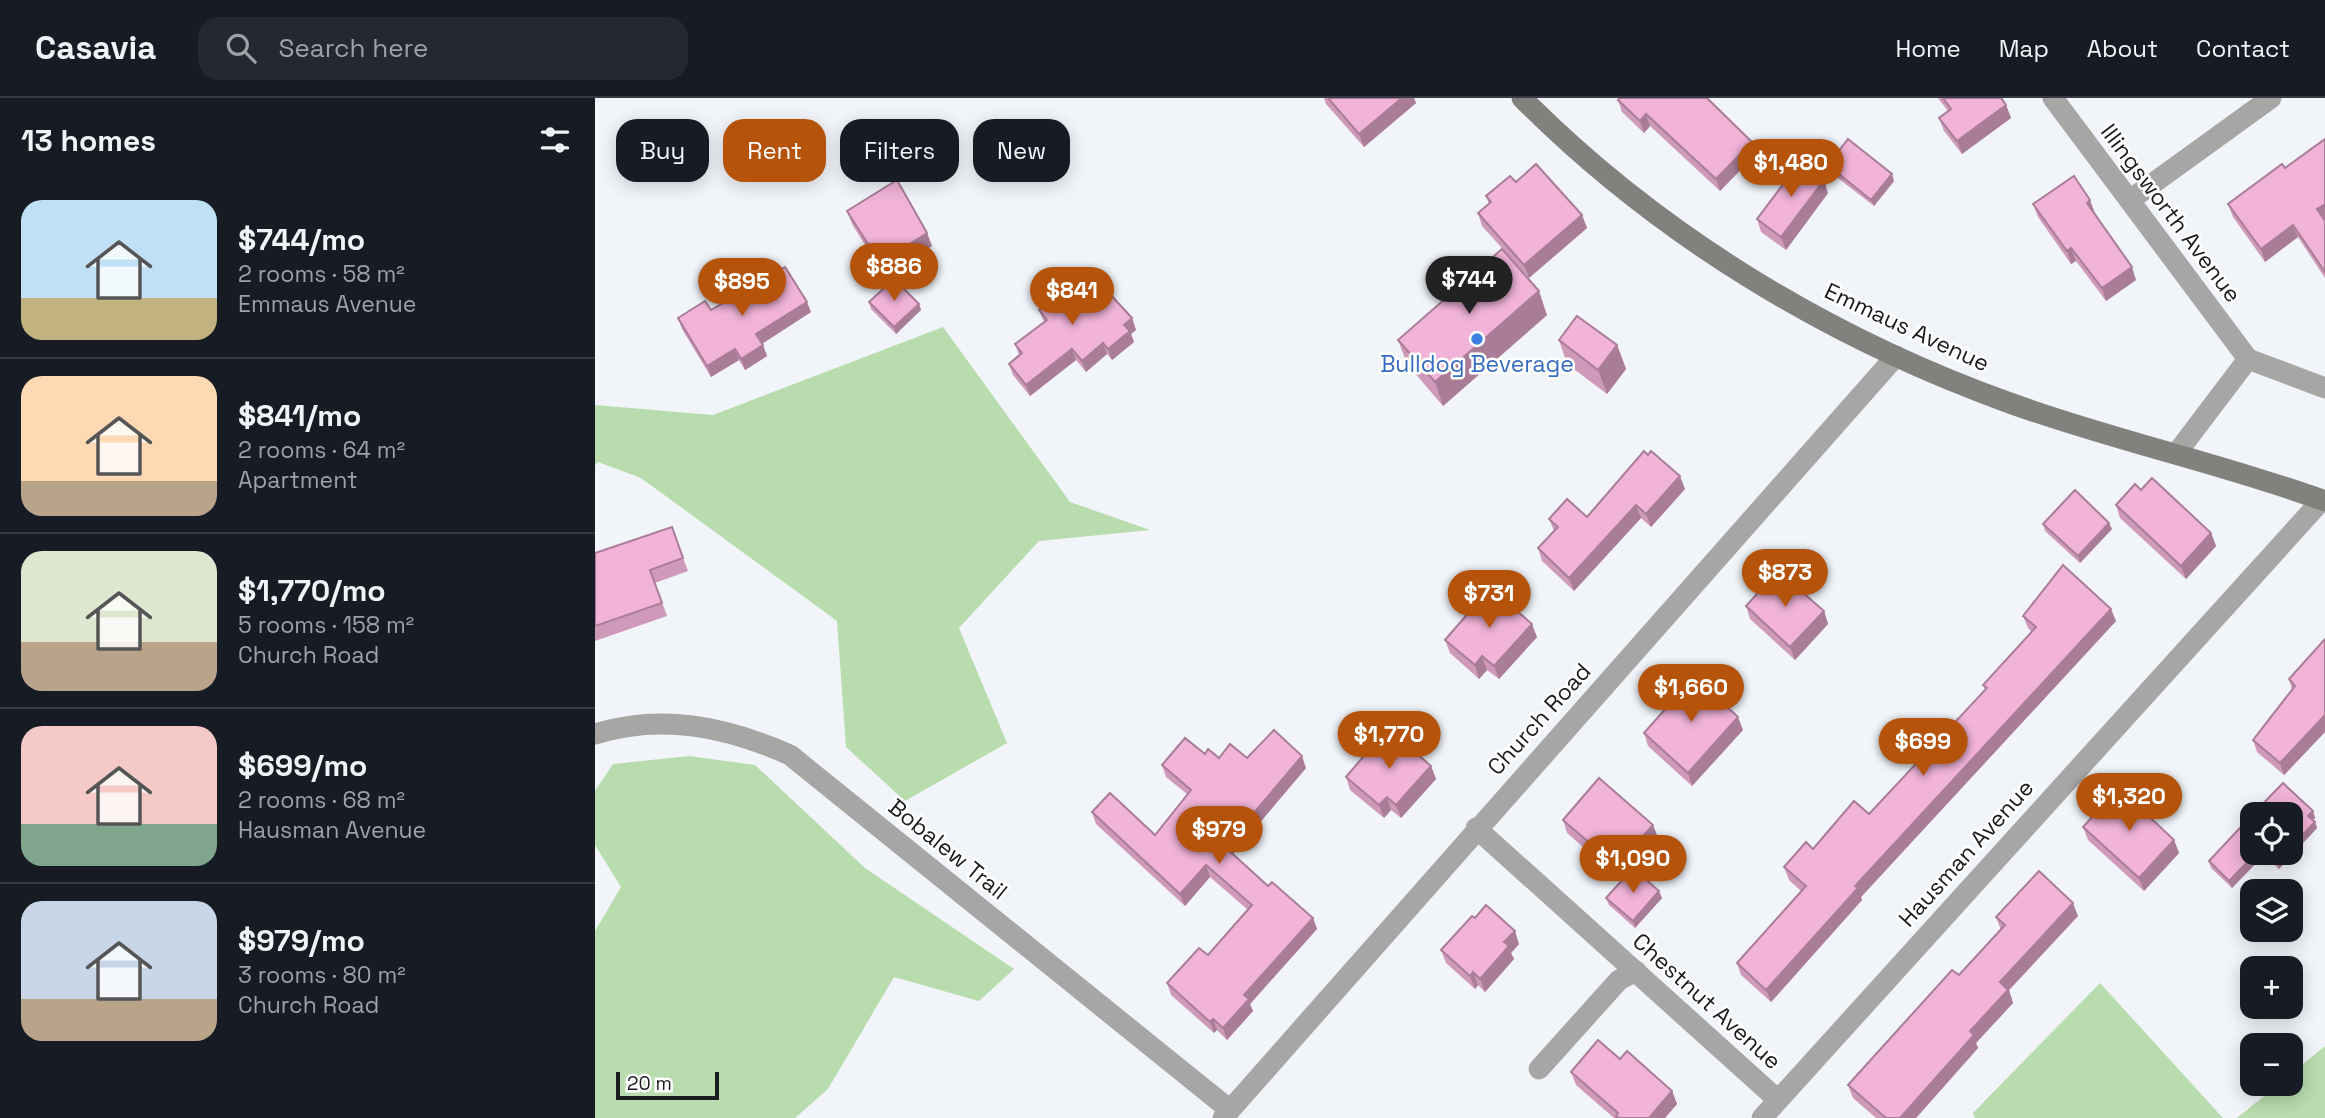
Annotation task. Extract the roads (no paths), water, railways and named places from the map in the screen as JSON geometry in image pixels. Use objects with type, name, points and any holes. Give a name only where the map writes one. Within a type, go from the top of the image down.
[{"type":"main road","name":"Emmaus Avenue","points":[[1522,98],[1566,142],[1659,217],[1758,283],[1896,356],[2007,402],[2324,500]]},
{"type":"street","name":"Illingsworth Avenue","points":[[2053,98],[2248,359]]},
{"type":"street","points":[[2130,200],[2271,98]]},
{"type":"street","name":"Church Road","points":[[1226,1114],[1896,356]]},
{"type":"street","points":[[2176,454],[2248,359],[2325,388]]},
{"type":"street","name":"Hausman Avenue","points":[[1762,1118],[2324,500]]},
{"type":"street","name":"Bobalew Trail","points":[[595,734],[657,723],[703,726],[748,736],[790,755],[1226,1114]]},
{"type":"street","name":"Chestnut Avenue","points":[[1476,828],[1778,1100]]},
{"type":"street","points":[[1539,1069],[1619,980],[1636,971]]},
{"type":"place","name":"Bulldog Beverage","points":[[1477,339]]}]
